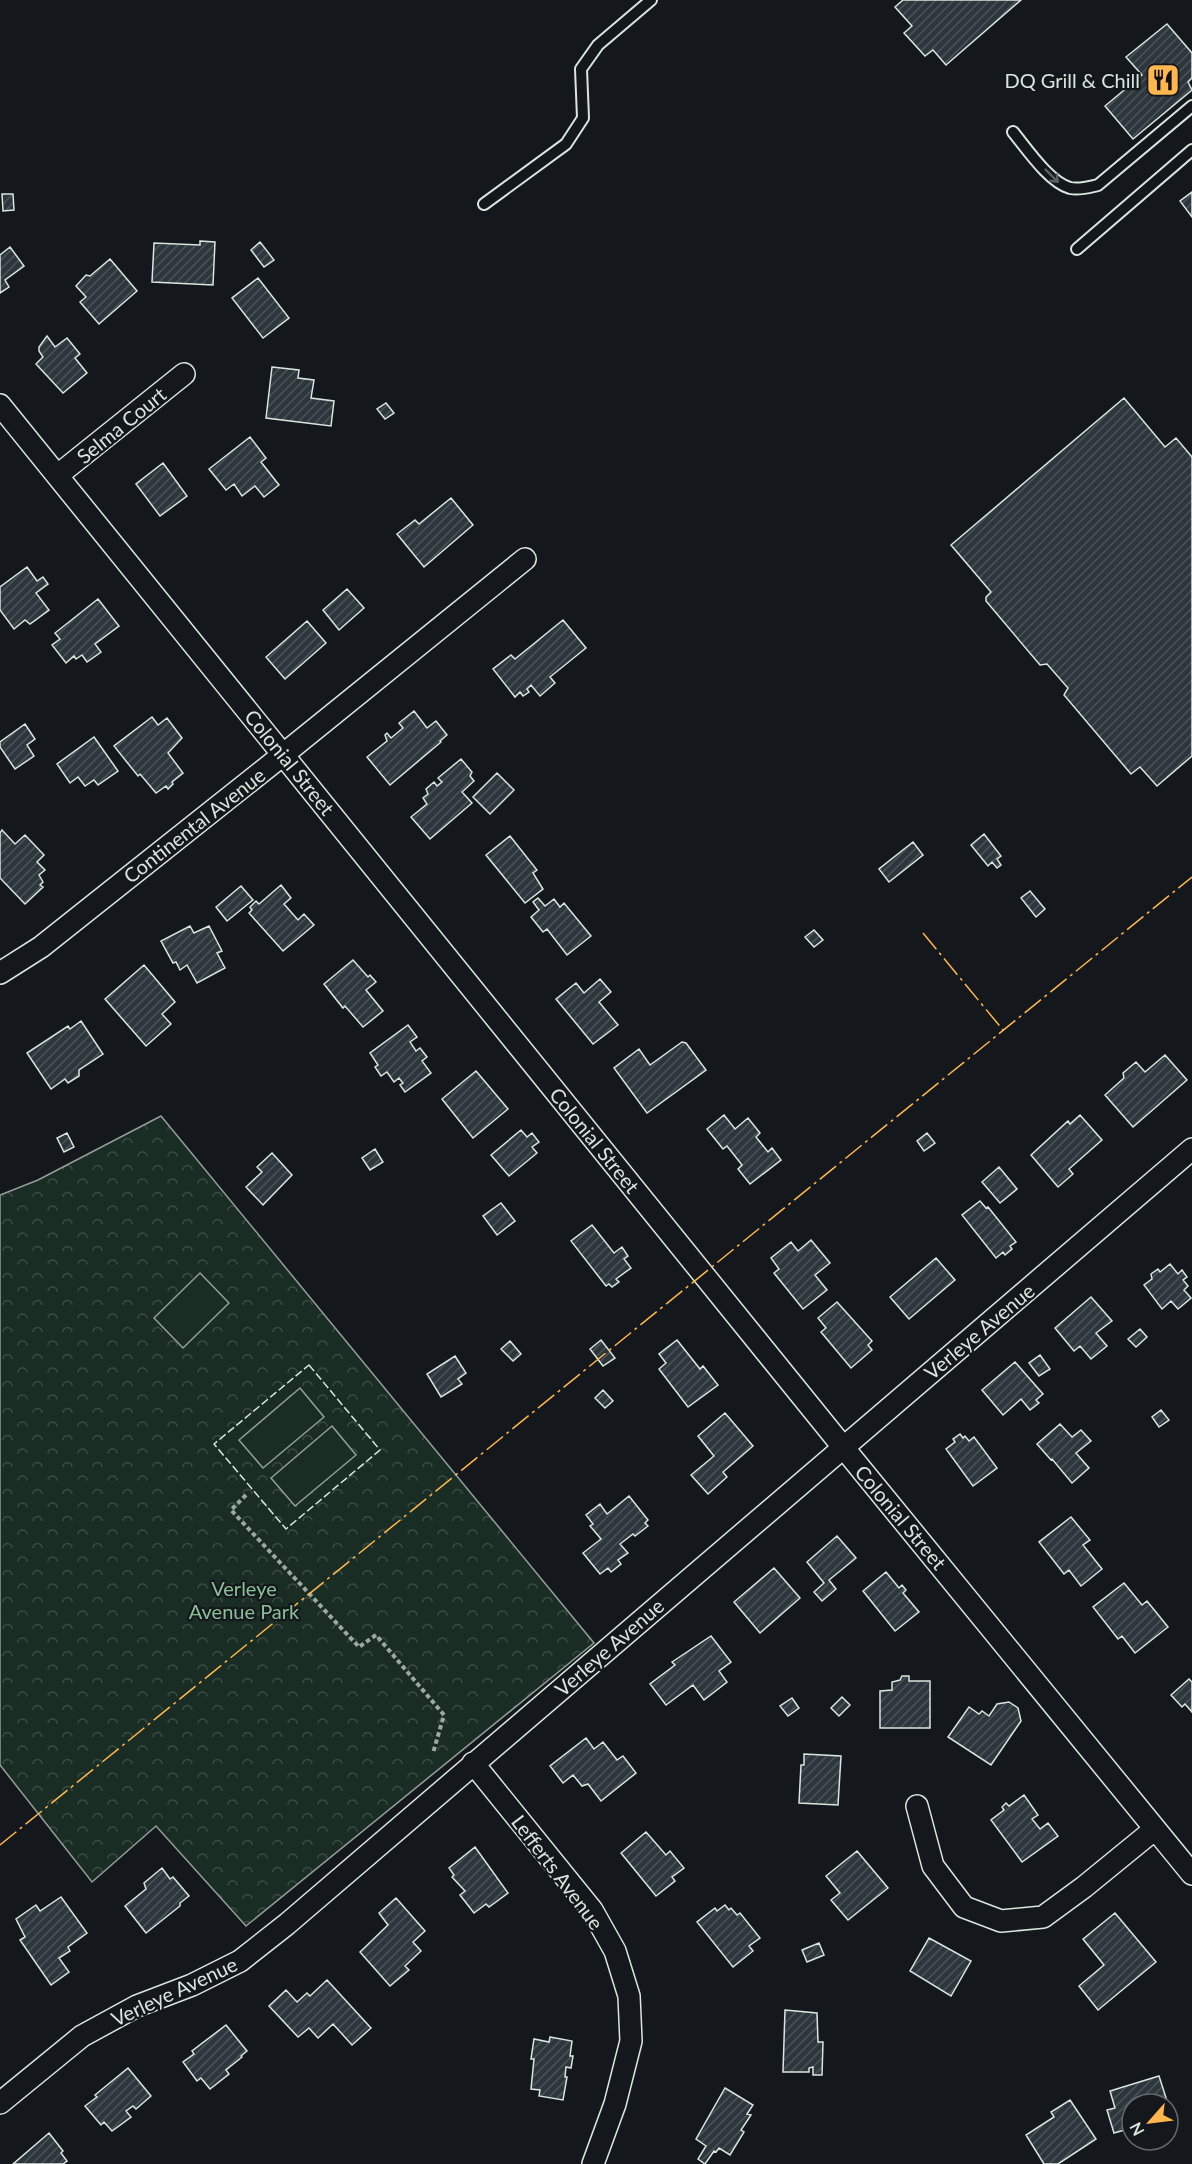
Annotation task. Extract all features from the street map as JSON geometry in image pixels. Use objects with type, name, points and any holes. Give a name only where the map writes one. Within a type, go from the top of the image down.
[{"type":"street","name":"Selma Court","points":[[58,476],[184,374]]},
{"type":"street","name":"Colonial Street","points":[[0,405],[843,1447],[1192,1874]]},
{"type":"street","name":"Continental Avenue","points":[[0,973],[41,947],[525,559]]},
{"type":"street","name":"Verleye Avenue","points":[[0,2103],[81,2036],[137,2007],[192,1985],[240,1961],[287,1924],[1192,1149]]},
{"type":"street","name":"Lefferts Avenue","points":[[473,1763],[592,1910],[615,1952],[629,1996],[631,2041],[615,2104],[593,2164]]},
{"type":"street","points":[[917,1806],[933,1866],[964,1907],[1001,1921],[1043,1917],[1155,1829]]},
{"type":"lane","points":[[484,204],[566,144],[582,118],[581,69],[598,45],[651,0]]},
{"type":"lane","points":[[1013,132],[1056,182],[1071,188],[1085,188],[1098,184],[1192,106]]},
{"type":"lane","points":[[1077,249],[1192,150]]},
{"type":"path","points":[[246,1495],[231,1510],[359,1647],[376,1635],[444,1715],[433,1753]]},
{"type":"green space","name":"Verleye Avenue Park","points":[[161,1116],[594,1643],[246,1926],[156,1826],[92,1882],[0,1765],[0,1195],[38,1180]]},
{"type":"green space","points":[[200,1273],[229,1303],[183,1348],[154,1318]]},
{"type":"green space","points":[[300,1388],[324,1417],[263,1468],[239,1440]]},
{"type":"green space","points":[[332,1426],[356,1455],[295,1506],[271,1478]]},
{"type":"building","points":[[903,0],[1021,0],[946,65],[933,50],[925,56],[904,33],[912,26],[895,7]]},
{"type":"building","name":"DQ Grill & Chill","points":[[1167,24],[1192,53],[1192,78],[1188,82],[1192,90],[1133,139],[1105,106],[1142,75],[1126,57]]},
{"type":"building","points":[[1192,192],[1192,217],[1180,201]]},
{"type":"building","points":[[2,194],[13,194],[14,210],[3,211]]},
{"type":"building","points":[[200,241],[215,242],[213,285],[152,282],[154,243],[200,245]]},
{"type":"building","points":[[260,242],[274,260],[264,267],[251,250]]},
{"type":"building","points":[[10,247],[24,266],[5,280],[9,287],[0,293],[0,255]]},
{"type":"building","points":[[110,259],[137,291],[99,324],[80,302],[86,297],[76,286],[86,275],[90,276]]},
{"type":"building","points":[[258,278],[289,318],[263,338],[232,298]]},
{"type":"building","points":[[47,336],[55,347],[67,338],[80,354],[75,358],[87,373],[63,393],[36,364],[43,357],[39,347]]},
{"type":"building","points":[[272,367],[299,370],[298,378],[314,380],[311,398],[334,401],[331,426],[266,418]]},
{"type":"building","points":[[1124,398],[1165,447],[1176,438],[1192,457],[1192,756],[1157,786],[1140,767],[1131,774],[1064,695],[1068,688],[1047,664],[1040,665],[986,601],[986,597],[991,592],[951,545]]},
{"type":"building","points":[[386,403],[394,413],[385,419],[377,409]]},
{"type":"building","points":[[250,437],[266,458],[261,462],[279,485],[264,497],[255,486],[242,496],[234,484],[226,490],[209,469]]},
{"type":"building","points":[[163,463],[187,496],[160,516],[136,484]]},
{"type":"building","points":[[451,498],[473,525],[424,567],[397,534],[415,520],[419,524]]},
{"type":"building","points":[[27,567],[37,581],[43,577],[48,584],[36,593],[49,610],[30,624],[25,620],[14,629],[0,610],[0,587]]},
{"type":"building","points":[[347,589],[364,608],[339,630],[323,610]]},
{"type":"building","points":[[98,599],[119,626],[95,644],[101,652],[87,662],[82,655],[76,659],[74,656],[66,663],[52,645],[60,639],[55,633]]},
{"type":"building","points":[[563,620],[586,648],[550,677],[555,683],[540,696],[531,685],[527,689],[529,692],[523,696],[520,692],[515,697],[493,669],[511,655],[515,659]]},
{"type":"building","points":[[307,621],[326,643],[285,679],[266,657]]},
{"type":"building","points":[[414,711],[427,728],[436,721],[447,735],[390,785],[367,757],[387,741],[385,735],[387,733],[391,738],[403,728],[399,723]]},
{"type":"building","points":[[152,717],[158,725],[167,718],[182,738],[168,753],[183,773],[172,782],[173,784],[168,789],[166,786],[156,793],[140,774],[138,776],[114,746]]},
{"type":"building","points":[[25,724],[35,739],[27,745],[34,756],[15,769],[0,747],[0,742]]},
{"type":"building","points":[[94,737],[118,771],[98,785],[94,780],[85,786],[78,777],[70,783],[57,764]]},
{"type":"building","points":[[461,759],[472,772],[470,776],[474,781],[462,792],[472,803],[430,839],[411,817],[427,804],[423,798],[428,794],[426,789],[434,782],[437,786],[442,782],[438,778]]},
{"type":"building","points":[[497,773],[514,790],[490,814],[473,797]]},
{"type":"building","points":[[2,830],[15,844],[25,835],[44,855],[37,862],[45,870],[39,875],[43,882],[40,885],[43,887],[25,904],[0,878],[0,833]]},
{"type":"building","points":[[984,834],[1001,856],[997,859],[1001,865],[997,868],[992,862],[988,866],[971,845]]},
{"type":"building","points":[[510,836],[537,870],[533,873],[543,889],[525,903],[486,855]]},
{"type":"building","points":[[913,842],[923,855],[889,882],[879,869]]},
{"type":"building","points":[[281,885],[291,898],[284,904],[298,920],[304,914],[314,925],[283,951],[249,913],[252,910],[250,907],[256,901],[259,904]]},
{"type":"building","points":[[241,886],[253,900],[227,921],[216,907]]},
{"type":"building","points":[[1030,891],[1045,909],[1036,917],[1021,898]]},
{"type":"building","points":[[538,898],[545,906],[554,899],[560,907],[564,903],[591,936],[567,955],[547,929],[543,932],[531,917],[539,910],[533,902]]},
{"type":"building","points":[[190,926],[194,933],[209,926],[222,951],[217,953],[225,968],[197,983],[187,965],[180,970],[176,962],[173,963],[161,941]]},
{"type":"building","points":[[814,930],[823,940],[814,947],[805,937]]},
{"type":"building","points":[[353,960],[368,977],[370,975],[376,982],[366,990],[383,1011],[363,1027],[345,1006],[343,1008],[324,984]]},
{"type":"building","points":[[144,965],[175,1002],[162,1014],[171,1024],[146,1046],[105,999]]},
{"type":"building","points":[[600,979],[611,992],[599,1002],[618,1025],[593,1044],[556,999],[576,983],[584,993]]},
{"type":"building","points":[[81,1021],[103,1054],[79,1070],[79,1076],[68,1083],[65,1079],[51,1089],[27,1053],[68,1026],[70,1029]]},
{"type":"building","points":[[408,1025],[417,1037],[410,1042],[416,1051],[420,1048],[427,1057],[422,1061],[431,1073],[405,1092],[400,1085],[403,1083],[399,1078],[394,1082],[387,1072],[381,1076],[375,1067],[378,1065],[370,1053]]},
{"type":"building","points":[[682,1042],[686,1043],[706,1070],[647,1113],[614,1068],[639,1049],[650,1065]]},
{"type":"building","points":[[1165,1055],[1187,1080],[1133,1127],[1105,1095],[1124,1078],[1123,1073],[1136,1062],[1145,1072]]},
{"type":"building","points":[[476,1071],[508,1109],[473,1138],[442,1099]]},
{"type":"building","points":[[724,1115],[735,1129],[748,1118],[760,1133],[756,1137],[768,1152],[772,1148],[781,1160],[750,1184],[738,1169],[742,1165],[727,1146],[723,1149],[707,1129]]},
{"type":"building","points":[[1080,1115],[1102,1140],[1069,1169],[1073,1174],[1058,1187],[1031,1155],[1068,1121],[1070,1124]]},
{"type":"building","points":[[521,1130],[527,1137],[532,1133],[539,1142],[532,1147],[537,1153],[509,1176],[491,1155]]},
{"type":"building","points":[[67,1133],[74,1147],[64,1152],[57,1138]]},
{"type":"building","points":[[927,1133],[935,1143],[924,1151],[917,1141]]},
{"type":"building","points":[[375,1149],[383,1162],[370,1170],[362,1158]]},
{"type":"building","points":[[272,1153],[292,1175],[263,1205],[246,1187],[262,1172],[257,1167]]},
{"type":"building","points":[[999,1167],[1017,1189],[1000,1203],[982,1182]]},
{"type":"building","points":[[980,1201],[986,1208],[988,1207],[1016,1242],[1010,1246],[1012,1249],[1005,1255],[1003,1252],[996,1258],[962,1215]]},
{"type":"building","points":[[501,1203],[515,1221],[497,1235],[483,1216]]},
{"type":"building","points":[[592,1225],[614,1253],[622,1247],[628,1256],[624,1259],[631,1268],[616,1279],[619,1282],[612,1287],[609,1284],[606,1286],[571,1241]]},
{"type":"building","points":[[811,1240],[830,1263],[815,1275],[827,1290],[803,1309],[774,1273],[779,1269],[771,1258],[791,1242],[798,1251]]},
{"type":"building","points":[[936,1258],[955,1280],[909,1319],[890,1297]]},
{"type":"building","points":[[1170,1264],[1178,1274],[1182,1270],[1187,1277],[1183,1280],[1188,1286],[1184,1290],[1191,1298],[1178,1309],[1171,1301],[1162,1309],[1144,1285],[1152,1279],[1151,1274],[1158,1269],[1160,1272]]},
{"type":"building","points":[[1091,1297],[1112,1321],[1096,1333],[1107,1346],[1091,1359],[1080,1346],[1074,1351],[1055,1328]]},
{"type":"building","points":[[837,1302],[872,1341],[868,1345],[872,1350],[851,1368],[821,1332],[826,1328],[818,1318]]},
{"type":"building","points":[[1140,1329],[1147,1337],[1136,1347],[1128,1339]]},
{"type":"building","points":[[601,1340],[615,1358],[603,1366],[590,1349]]},
{"type":"building","points":[[677,1340],[700,1369],[703,1366],[718,1385],[688,1407],[659,1369],[666,1363],[659,1354]]},
{"type":"building","points":[[510,1341],[521,1354],[513,1361],[501,1349]]},
{"type":"building","points":[[1040,1355],[1050,1369],[1039,1376],[1029,1363]]},
{"type":"building","points":[[455,1356],[466,1373],[458,1379],[462,1384],[441,1397],[427,1374]]},
{"type":"building","points":[[1015,1362],[1043,1394],[1036,1400],[1039,1403],[1030,1410],[1021,1399],[1003,1415],[982,1390]]},
{"type":"building","points":[[603,1390],[613,1401],[605,1408],[595,1398]]},
{"type":"building","points":[[1161,1410],[1169,1420],[1159,1427],[1152,1417]]},
{"type":"building","points":[[725,1413],[753,1446],[723,1472],[727,1477],[708,1494],[691,1475],[714,1456],[698,1436]]},
{"type":"building","points":[[1060,1424],[1072,1437],[1081,1430],[1091,1441],[1076,1453],[1089,1468],[1072,1483],[1037,1444]]},
{"type":"building","points":[[960,1434],[969,1441],[974,1437],[997,1468],[973,1486],[946,1449],[955,1442],[953,1439]]},
{"type":"building","points":[[629,1496],[648,1520],[645,1523],[648,1526],[620,1544],[628,1553],[618,1560],[621,1564],[611,1572],[608,1568],[600,1574],[583,1553],[601,1539],[590,1526],[593,1524],[586,1515],[600,1504],[607,1514]]},
{"type":"building","points":[[1071,1517],[1090,1540],[1083,1545],[1102,1569],[1081,1586],[1069,1570],[1064,1574],[1039,1542]]},
{"type":"building","points":[[837,1536],[856,1558],[829,1580],[836,1589],[822,1601],[814,1592],[824,1583],[807,1562]]},
{"type":"building","points":[[774,1568],[800,1598],[760,1633],[734,1602]]},
{"type":"building","points":[[886,1572],[899,1588],[902,1585],[906,1590],[903,1593],[919,1612],[895,1631],[863,1591]]},
{"type":"building","points":[[1124,1583],[1142,1605],[1147,1601],[1168,1627],[1135,1653],[1122,1636],[1118,1639],[1093,1607]]},
{"type":"building","points":[[711,1636],[731,1662],[719,1671],[727,1682],[704,1700],[693,1685],[666,1705],[650,1684],[675,1665],[672,1662]]},
{"type":"building","points":[[902,1676],[909,1676],[909,1681],[930,1681],[930,1728],[880,1728],[880,1691],[892,1690],[892,1682],[900,1680]]},
{"type":"building","points":[[1189,1679],[1192,1682],[1192,1712],[1185,1704],[1182,1707],[1171,1695]]},
{"type":"building","points":[[842,1697],[850,1705],[839,1716],[831,1708]]},
{"type":"building","points":[[792,1698],[799,1708],[788,1716],[780,1706]]},
{"type":"building","points":[[1009,1702],[1018,1708],[1021,1721],[991,1765],[948,1737],[969,1707],[979,1714],[982,1711],[989,1716],[997,1704]]},
{"type":"building","points":[[586,1738],[594,1749],[603,1742],[617,1760],[623,1756],[636,1773],[601,1801],[588,1784],[582,1786],[573,1775],[563,1783],[550,1766]]},
{"type":"building","points":[[804,1754],[841,1756],[838,1805],[799,1803],[801,1765],[804,1765]]},
{"type":"building","points":[[1024,1795],[1038,1815],[1032,1819],[1040,1829],[1048,1823],[1058,1836],[1022,1862],[991,1820],[1004,1810],[1002,1807],[1006,1803],[1009,1806]]},
{"type":"building","points":[[646,1832],[666,1855],[670,1851],[684,1868],[672,1877],[675,1881],[656,1896],[621,1853]]},
{"type":"building","points":[[475,1847],[508,1893],[489,1907],[486,1904],[474,1913],[460,1895],[465,1891],[452,1877],[454,1875],[449,1868]]},
{"type":"building","points":[[857,1851],[888,1888],[848,1920],[831,1900],[840,1893],[826,1876]]},
{"type":"building","points":[[162,1868],[170,1879],[173,1877],[189,1896],[146,1933],[125,1906],[146,1889],[144,1883]]},
{"type":"building","points":[[61,1897],[87,1933],[68,1947],[70,1951],[59,1958],[69,1972],[51,1985],[20,1940],[25,1937],[16,1919],[36,1905],[40,1911]]},
{"type":"building","points":[[396,1898],[425,1931],[413,1942],[421,1951],[405,1966],[409,1970],[390,1986],[360,1952],[388,1925],[379,1913]]},
{"type":"building","points":[[725,1905],[737,1915],[740,1913],[760,1938],[749,1946],[753,1951],[733,1967],[697,1922],[715,1908],[717,1911]]},
{"type":"building","points":[[1115,1913],[1156,1962],[1098,2010],[1079,1986],[1104,1965],[1083,1939]]},
{"type":"building","points":[[929,1938],[971,1961],[951,1996],[910,1971]]},
{"type":"building","points":[[819,1943],[824,1955],[807,1962],[802,1950]]},
{"type":"building","points":[[327,1980],[371,2028],[352,2045],[333,2024],[318,2038],[309,2028],[298,2037],[269,2006],[286,1990],[297,2002],[307,1993],[310,1996]]},
{"type":"building","points":[[785,2010],[817,2013],[818,2042],[823,2042],[822,2075],[813,2075],[813,2067],[809,2068],[809,2072],[783,2072]]},
{"type":"building","points":[[226,2025],[247,2051],[226,2070],[229,2074],[210,2089],[201,2078],[197,2081],[183,2062],[194,2054],[192,2051]]},
{"type":"building","points":[[550,2037],[572,2041],[570,2056],[573,2056],[571,2068],[566,2067],[565,2077],[567,2077],[563,2100],[539,2096],[540,2090],[531,2089],[534,2039],[549,2042]]},
{"type":"building","points":[[128,2068],[151,2096],[136,2109],[133,2106],[126,2111],[131,2117],[112,2131],[104,2122],[101,2125],[85,2106]]},
{"type":"building","points":[[1159,2076],[1164,2092],[1120,2092],[1120,2131],[1114,2133],[1107,2110],[1115,2108],[1110,2091]]},
{"type":"building","points":[[725,2088],[753,2105],[747,2114],[751,2115],[741,2130],[744,2132],[730,2155],[719,2148],[705,2164],[698,2159],[706,2146],[696,2139]]},
{"type":"building","points":[[1070,2100],[1096,2139],[1058,2164],[1044,2164],[1026,2135],[1054,2117],[1051,2112]]},
{"type":"building","points":[[49,2133],[63,2151],[61,2153],[67,2161],[63,2164],[13,2164]]},
{"type":"fence","points":[[309,1365],[380,1450],[286,1529],[214,1444],[309,1365]]},
{"type":"power","points":[[0,1845],[1192,877]]},
{"type":"power","points":[[923,933],[1003,1030]]},
{"type":"place","name":"DQ Grill & Chill","points":[[1163,80]]}]
